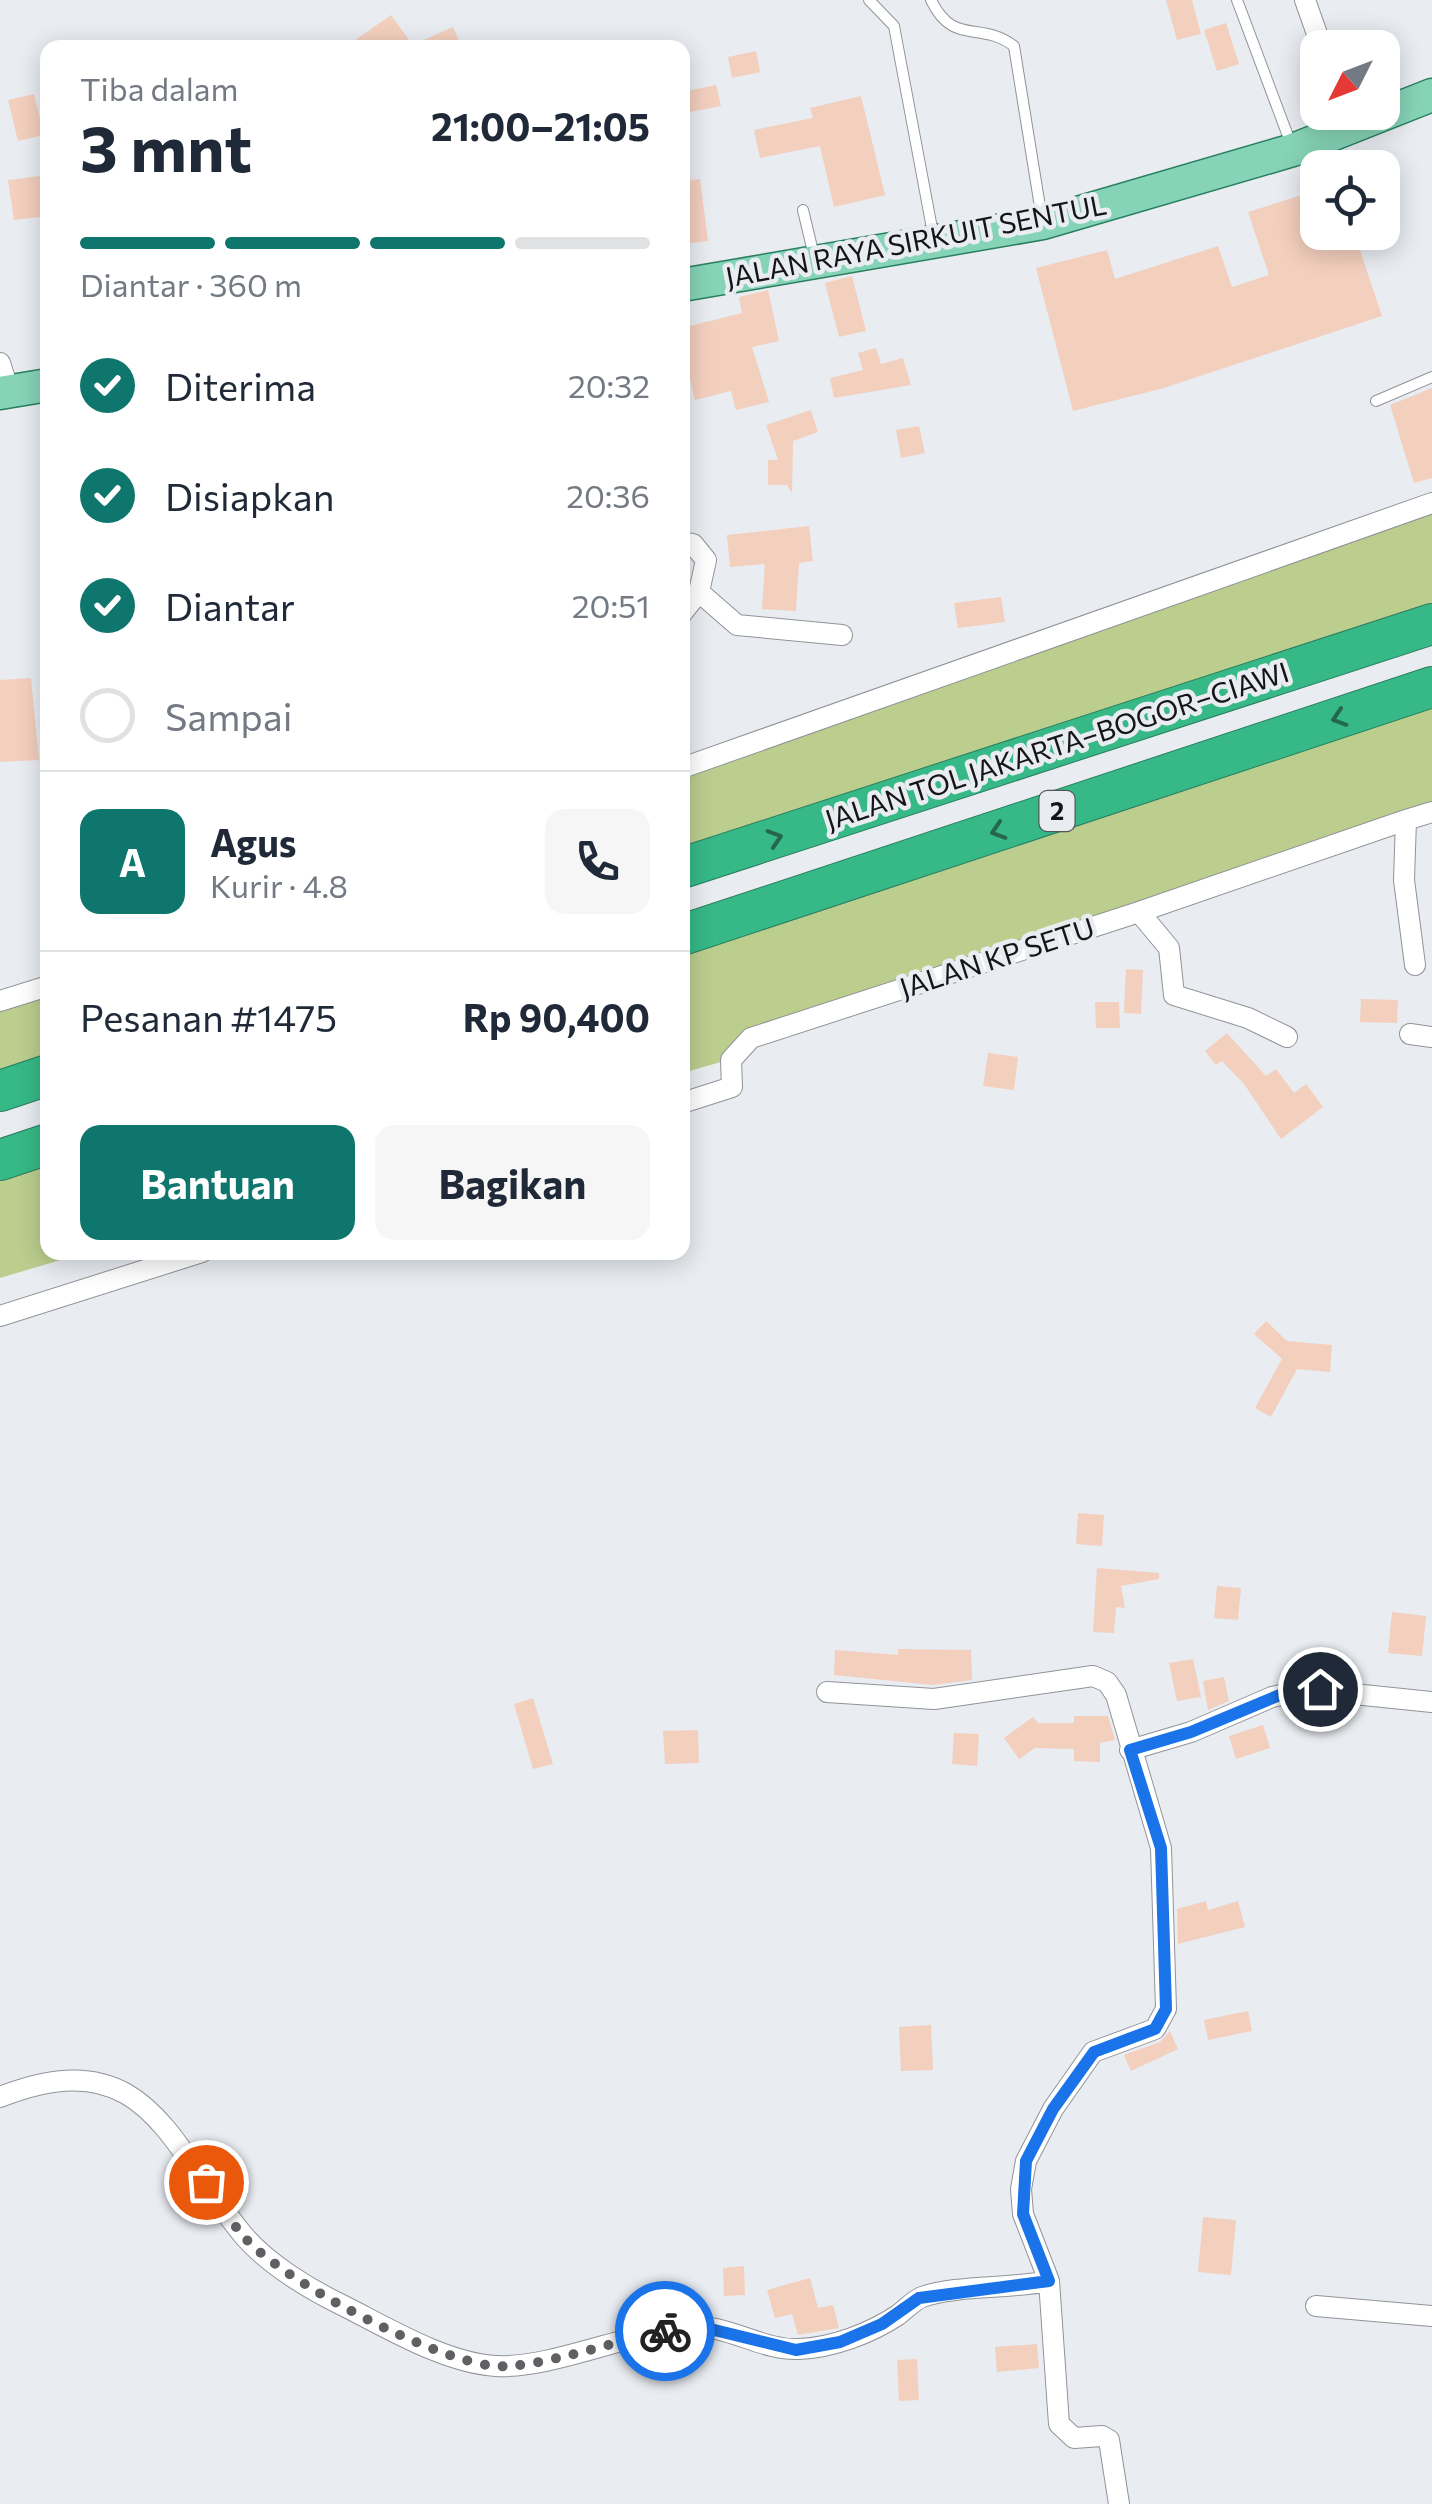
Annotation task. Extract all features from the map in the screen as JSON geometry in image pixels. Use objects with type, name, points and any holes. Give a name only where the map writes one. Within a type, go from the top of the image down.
[{"type":"highway","name":"JALAN TOL JAKARTA–BOGOR–CIAWI","points":[[690,865],[1432,624]]},
{"type":"highway","name":"2","points":[[690,932],[1432,687]]},
{"type":"highway","points":[[0,1091],[40,1078]]},
{"type":"highway","points":[[0,1160],[40,1147]]},
{"type":"main road","name":"JALAN RAYA SIRKUIT SENTUL","points":[[1400,105],[1432,95]]},
{"type":"main road","name":"JALAN RAYA SIRKUIT SENTUL","points":[[690,283],[1042,224],[1293,150],[1332,130]]},
{"type":"main road","points":[[3,382],[40,384]]},
{"type":"street","points":[[1305,0],[1316,30]]},
{"type":"street","points":[[690,765],[1432,503]]},
{"type":"street","points":[[690,543],[706,560],[699,592],[690,603]]},
{"type":"street","points":[[699,592],[737,625],[842,636]]},
{"type":"street","points":[[1287,1037],[1248,1018],[1174,995],[1169,948],[1139,912],[1432,812]]},
{"type":"street","points":[[1406,820],[1404,880],[1415,965]]},
{"type":"street","name":"JALAN KP SETU","points":[[690,1100],[732,1087],[731,1060],[751,1038],[1139,912]]},
{"type":"street","points":[[0,1002],[40,989]]},
{"type":"street","points":[[1410,1034],[1432,1037]]},
{"type":"street","points":[[0,1316],[177,1260]]},
{"type":"street","points":[[827,1692],[934,1699],[1093,1676],[1107,1682],[1116,1695],[1161,1848],[1166,2009],[1155,2029],[1094,2052],[1053,2109],[1026,2161],[1023,2214],[1049,2281],[1059,2424],[1074,2438],[1109,2440],[1119,2504]]},
{"type":"street","points":[[1130,1750],[1191,1732],[1287,1692],[1320,1689],[1432,1702]]},
{"type":"street","points":[[0,2097],[35,2083],[64,2082],[98,2084],[139,2099],[191,2160],[246,2238],[267,2257],[338,2304],[458,2358],[494,2366],[690,2326],[796,2350],[824,2346],[882,2324],[919,2298],[1049,2281]]},
{"type":"street","points":[[1316,2306],[1432,2316]]},
{"type":"lane","points":[[869,0],[894,26],[934,242]]},
{"type":"lane","points":[[930,0],[940,18],[957,32],[997,33],[1014,46],[1042,224]]},
{"type":"lane","points":[[1237,0],[1293,150]]},
{"type":"lane","points":[[803,210],[815,262]]},
{"type":"lane","points":[[1376,401],[1432,377]]},
{"type":"green space","points":[[1432,503],[1432,624],[690,866],[690,765]]},
{"type":"green space","points":[[1432,687],[1432,812],[751,1038],[731,1059],[690,1071],[690,932]]},
{"type":"green space","points":[[40,987],[40,1077],[0,1091],[0,1000]]},
{"type":"green space","points":[[40,1146],[40,1260],[60,1260],[0,1278],[0,1160]]},
{"type":"building","points":[[1166,0],[1192,0],[1201,34],[1177,40]]},
{"type":"building","points":[[391,15],[409,40],[355,40]]},
{"type":"building","points":[[1226,23],[1239,64],[1217,71],[1204,30]]},
{"type":"building","points":[[453,27],[459,40],[424,40]]},
{"type":"building","points":[[756,51],[760,72],[732,78],[728,57]]},
{"type":"building","points":[[716,85],[721,106],[690,112],[690,90]]},
{"type":"building","points":[[34,94],[40,136],[18,141],[8,100]]},
{"type":"building","points":[[861,96],[885,195],[834,207],[820,146],[760,158],[754,130],[813,118],[810,108]]},
{"type":"building","points":[[40,176],[40,217],[14,220],[8,180]]},
{"type":"building","points":[[700,179],[708,241],[690,243],[690,180]]},
{"type":"building","points":[[1300,196],[1300,250],[1360,250],[1382,316],[1164,388],[1073,411],[1036,268],[1107,250],[1115,279],[1218,246],[1232,287],[1269,275],[1248,212]]},
{"type":"building","points":[[852,276],[866,331],[839,337],[825,283]]},
{"type":"building","points":[[768,290],[779,341],[752,347],[769,402],[736,410],[731,391],[695,400],[690,379],[690,326],[742,313],[739,297]]},
{"type":"building","points":[[876,348],[881,364],[903,358],[911,385],[834,398],[830,378],[863,370],[858,353]]},
{"type":"building","points":[[1432,388],[1432,478],[1414,483],[1390,405]]},
{"type":"building","points":[[811,410],[818,432],[793,441],[792,493],[787,485],[768,485],[768,460],[778,460],[766,425]]},
{"type":"building","points":[[919,426],[925,453],[901,458],[896,430]]},
{"type":"building","points":[[809,526],[813,561],[799,563],[796,611],[762,609],[765,564],[730,567],[727,535]]},
{"type":"building","points":[[1001,597],[1005,622],[958,628],[954,603]]},
{"type":"building","points":[[31,678],[39,760],[0,762],[0,680]]},
{"type":"building","points":[[1126,969],[1143,970],[1141,1014],[1124,1013]]},
{"type":"building","points":[[1361,999],[1398,1000],[1397,1023],[1360,1022]]},
{"type":"building","points":[[1095,1002],[1119,1002],[1120,1028],[1096,1028]]},
{"type":"building","points":[[1227,1033],[1266,1076],[1276,1069],[1294,1093],[1306,1084],[1323,1107],[1281,1139],[1244,1084],[1222,1061],[1216,1065],[1205,1051]]},
{"type":"building","points":[[988,1053],[1018,1057],[1014,1090],[983,1086]]},
{"type":"building","points":[[1266,1321],[1287,1341],[1332,1345],[1330,1372],[1297,1369],[1271,1417],[1255,1408],[1282,1359],[1254,1334]]},
{"type":"building","points":[[1078,1513],[1104,1515],[1102,1546],[1076,1544]]},
{"type":"building","points":[[1097,1568],[1159,1573],[1159,1579],[1121,1586],[1125,1608],[1116,1607],[1114,1633],[1093,1632]]},
{"type":"building","points":[[1217,1586],[1241,1588],[1238,1620],[1214,1618]]},
{"type":"building","points":[[1392,1612],[1426,1616],[1422,1656],[1388,1653]]},
{"type":"building","points":[[898,1649],[971,1650],[972,1680],[933,1685],[834,1675],[835,1650],[898,1655]]},
{"type":"building","points":[[1193,1659],[1201,1697],[1177,1701],[1169,1663]]},
{"type":"building","points":[[1224,1677],[1229,1701],[1208,1710],[1203,1681]]},
{"type":"building","points":[[533,1698],[553,1764],[533,1769],[514,1704]]},
{"type":"building","points":[[1074,1716],[1108,1716],[1115,1740],[1100,1743],[1100,1762],[1074,1761],[1074,1749],[1035,1748],[1019,1759],[1004,1738],[1033,1717],[1038,1723],[1074,1723]]},
{"type":"building","points":[[1263,1725],[1270,1748],[1236,1759],[1229,1736]]},
{"type":"building","points":[[698,1730],[699,1763],[665,1764],[663,1731]]},
{"type":"building","points":[[954,1733],[979,1734],[977,1766],[952,1764]]},
{"type":"building","points":[[1206,1901],[1208,1910],[1238,1901],[1245,1927],[1178,1944],[1177,1909]]},
{"type":"building","points":[[1248,2011],[1252,2031],[1208,2040],[1204,2020]]},
{"type":"building","points":[[931,2025],[933,2070],[901,2071],[899,2027]]},
{"type":"building","points":[[1170,2031],[1178,2049],[1131,2071],[1124,2055],[1160,2042]]},
{"type":"building","points":[[1203,2217],[1236,2220],[1231,2275],[1198,2272]]},
{"type":"building","points":[[744,2266],[745,2295],[724,2296],[723,2268]]},
{"type":"building","points":[[810,2278],[818,2308],[833,2305],[839,2328],[798,2335],[792,2314],[775,2318],[767,2290]]},
{"type":"building","points":[[1037,2344],[1039,2368],[997,2372],[995,2347]]},
{"type":"building","points":[[917,2359],[919,2400],[899,2401],[897,2360]]},
{"type":"way so far","points":[[206,2182],[246,2238],[292,2275],[338,2304],[458,2358],[512,2366],[665,2331]]},
{"type":"route","points":[[665,2331],[702,2327],[796,2350],[840,2342],[882,2324],[919,2298],[940,2293],[1009,2290],[1049,2281],[1023,2214],[1021,2188],[1026,2161],[1053,2109],[1094,2052],[1110,2042],[1155,2029],[1164,2020],[1166,2009],[1161,1848],[1130,1750],[1191,1732],[1287,1692],[1320,1689]]}]
